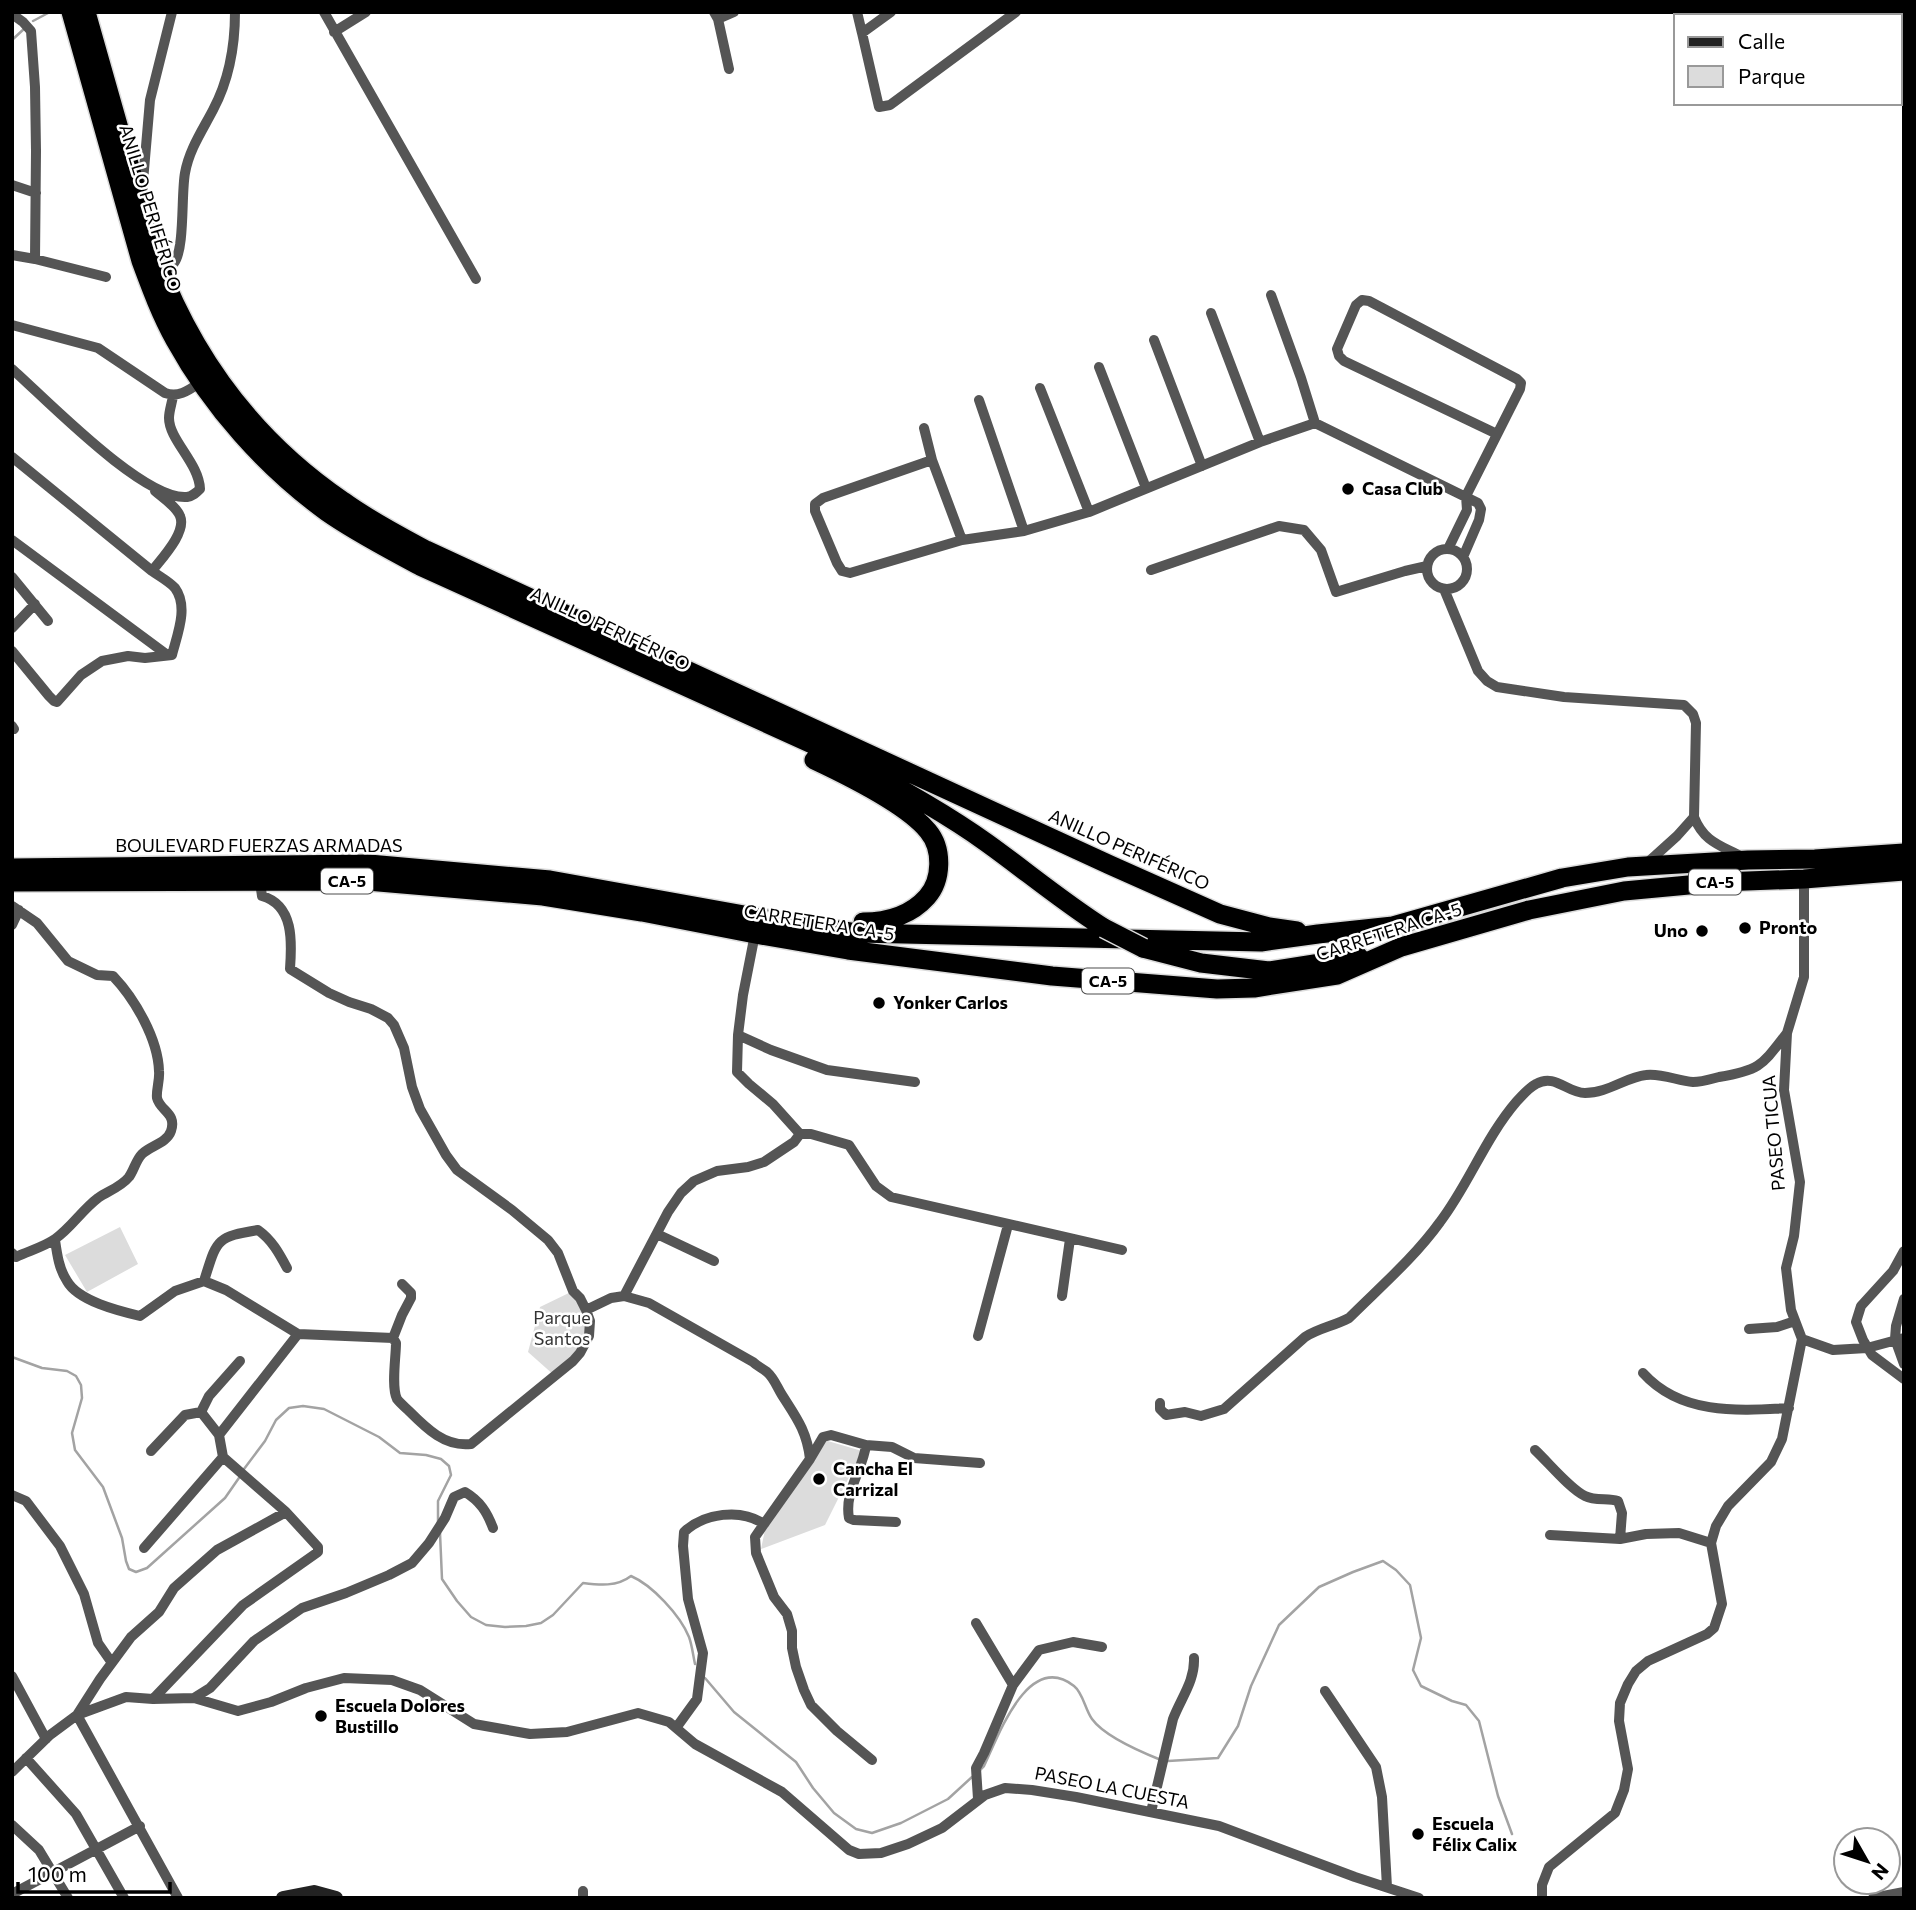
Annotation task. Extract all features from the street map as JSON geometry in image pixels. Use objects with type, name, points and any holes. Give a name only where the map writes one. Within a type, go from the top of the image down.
[{"type":"highway","name":"ANILLO PERIFÉRICO","points":[[71,12],[141,261],[175,340],[201,382],[255,449],[288,481],[327,511],[366,537],[420,566],[854,763],[915,796],[986,842],[1104,928],[1143,948],[1200,963],[1269,971],[1359,958],[1401,947]]},
{"type":"highway","name":"ANILLO PERIFÉRICO","points":[[86,12],[141,210],[161,272],[188,332],[214,373],[241,408],[273,443],[342,501],[426,550],[1220,914],[1269,927],[1318,934]]},
{"type":"highway","points":[[580,638],[668,688],[866,787],[918,820],[931,834],[937,849],[939,866],[929,894],[903,916],[886,921],[861,922],[671,902]]},
{"type":"highway","name":"CARRETERA CA-5","points":[[671,902],[857,933],[1261,942],[1393,926],[1562,878],[1645,865],[1904,853]]},
{"type":"highway","name":"BOULEVARD FUERZAS ARMADAS","points":[[12,868],[369,864],[550,880],[671,902]]},
{"type":"highway","name":"CARRETERA CA-5","points":[[678,920],[848,950],[1052,976],[1217,989],[1254,988],[1337,975],[1401,947],[1529,910],[1624,891],[1904,871]]},
{"type":"highway","name":"BOULEVARD FUERZAS ARMADAS","points":[[12,882],[367,881],[543,896],[678,920]]},
{"type":"street","points":[[141,210],[150,100],[172,12]]},
{"type":"street","points":[[161,272],[169,268],[178,256],[184,174],[189,154],[223,86],[233,46],[235,12]]},
{"type":"street","points":[[324,12],[476,279]]},
{"type":"street","points":[[334,32],[366,12]]},
{"type":"street","points":[[729,69],[716,16],[734,12]]},
{"type":"street","points":[[857,12],[879,107],[890,105],[1016,12]]},
{"type":"street","points":[[862,33],[891,12]]},
{"type":"street","points":[[12,14],[31,31],[35,87],[35,260]]},
{"type":"street","points":[[12,185],[36,193]]},
{"type":"street","points":[[12,255],[106,277]]},
{"type":"street","points":[[1271,295],[1315,423]]},
{"type":"street","points":[[1448,549],[1467,510],[1466,496],[1520,389],[1521,383],[1369,301],[1362,300],[1356,304],[1337,349],[1344,361],[1497,434]]},
{"type":"street","points":[[1211,313],[1260,442]]},
{"type":"street","points":[[12,325],[97,348],[173,396],[201,382]]},
{"type":"street","points":[[1154,340],[1202,466]]},
{"type":"street","points":[[1099,367],[1146,488]]},
{"type":"street","points":[[12,369],[110,458],[177,510],[181,517],[179,534],[152,571]]},
{"type":"street","points":[[1040,388],[1089,512]]},
{"type":"street","points":[[149,486],[185,498],[200,489],[200,482],[191,461],[175,437],[169,419],[173,396]]},
{"type":"street","points":[[979,400],[1024,531]]},
{"type":"street","points":[[932,460],[823,498],[815,504],[815,511],[842,571],[850,573],[962,540],[1024,531],[1089,512],[1260,442],[1315,423],[1478,503],[1481,509],[1479,520],[1464,557]]},
{"type":"street","points":[[924,428],[932,460],[962,540]]},
{"type":"street","points":[[12,457],[175,589],[181,605],[181,625],[172,654]]},
{"type":"street","points":[[1151,570],[1279,526],[1304,530],[1321,550],[1336,592],[1427,566]]},
{"type":"street","points":[[12,540],[166,654],[172,654]]},
{"type":"street","points":[[1448,549],[1458,551],[1464,557],[1467,572],[1459,585],[1444,589],[1431,581],[1427,566],[1435,553],[1448,549]]},
{"type":"street","points":[[12,577],[48,621]]},
{"type":"street","points":[[1444,589],[1478,671],[1497,687],[1564,697],[1684,705],[1693,714],[1696,723],[1694,817],[1706,838],[1748,860]]},
{"type":"street","points":[[12,628],[35,604]]},
{"type":"street","points":[[12,651],[57,702],[81,675],[102,661],[128,656],[145,659],[172,654]]},
{"type":"street","points":[[1645,865],[1694,817]]},
{"type":"street","name":"PASEO TICUA","points":[[1802,1339],[1791,1310],[1786,1268],[1794,1236],[1800,1182],[1784,1090],[1787,1033],[1804,977],[1804,879]]},
{"type":"street","points":[[260,882],[261,896],[279,904],[286,918],[289,927],[290,970],[329,993],[371,1009],[388,1018],[394,1025],[404,1048],[412,1087],[420,1109],[446,1155],[457,1170],[548,1240],[558,1253],[573,1291],[580,1298],[590,1321],[589,1336],[573,1361],[471,1444],[458,1446],[442,1439],[397,1399],[396,1343],[393,1338]]},
{"type":"street","points":[[12,925],[16,908],[37,923],[68,961],[97,975],[113,976],[123,987],[140,1014],[155,1047],[159,1071],[157,1098],[172,1120],[171,1131],[167,1137],[141,1154],[129,1177],[97,1198],[55,1240],[16,1257],[12,1253]]},
{"type":"street","points":[[755,934],[743,995],[737,1072],[774,1104],[800,1134],[811,1134],[849,1145],[876,1186],[891,1197],[1122,1250]]},
{"type":"street","points":[[1160,1403],[1160,1409],[1166,1415],[1185,1412],[1202,1416],[1224,1409],[1305,1338],[1316,1330],[1349,1318],[1441,1222],[1482,1150],[1527,1089],[1550,1079],[1578,1093],[1588,1093],[1616,1087],[1645,1075],[1694,1082],[1735,1074],[1753,1069],[1765,1061],[1787,1033]]},
{"type":"street","points":[[738,1035],[827,1070],[915,1082]]},
{"type":"street","points":[[624,1296],[668,1212],[681,1193],[694,1181],[717,1171],[764,1162],[794,1142],[800,1134]]},
{"type":"street","points":[[978,1336],[1008,1225]]},
{"type":"street","points":[[204,1281],[220,1241],[230,1234],[258,1230],[276,1247],[287,1269]]},
{"type":"street","points":[[657,1234],[714,1261]]},
{"type":"street","points":[[1062,1296],[1070,1239]]},
{"type":"street","points":[[55,1240],[57,1258],[68,1284],[88,1299],[113,1310],[139,1316],[175,1291],[204,1281],[226,1290],[298,1334],[393,1338]]},
{"type":"street","points":[[1904,1251],[1893,1270],[1861,1306],[1856,1322],[1867,1348],[1878,1360],[1904,1379]]},
{"type":"street","points":[[393,1338],[411,1298],[411,1293],[402,1284]]},
{"type":"street","points":[[586,1310],[611,1298],[624,1296],[649,1303],[768,1373],[806,1434],[810,1459]]},
{"type":"street","points":[[1904,1298],[1896,1326],[1904,1364]]},
{"type":"street","points":[[1749,1329],[1777,1327],[1795,1321]]},
{"type":"street","points":[[219,1435],[298,1334]]},
{"type":"street","points":[[1542,1898],[1542,1885],[1549,1867],[1615,1812],[1624,1790],[1628,1769],[1619,1721],[1620,1703],[1636,1671],[1648,1661],[1707,1634],[1714,1628],[1722,1604],[1712,1543],[1716,1526],[1728,1506],[1771,1462],[1782,1439],[1802,1339],[1833,1350],[1867,1348],[1900,1338]]},
{"type":"street","points":[[201,1412],[209,1396],[240,1361]]},
{"type":"street","points":[[1643,1373],[1674,1396],[1715,1410],[1789,1408]]},
{"type":"street","points":[[153,1699],[243,1605],[318,1552],[318,1546],[286,1512],[223,1457],[219,1435],[201,1412]]},
{"type":"street","points":[[151,1451],[185,1415],[201,1412]]},
{"type":"street","points":[[872,1760],[811,1706],[796,1667],[792,1630],[787,1614],[774,1597],[756,1553],[755,1537],[823,1437],[831,1435],[866,1445],[892,1447],[914,1458],[980,1463]]},
{"type":"street","points":[[866,1445],[849,1497],[849,1518],[896,1522]]},
{"type":"street","points":[[1535,1450],[1587,1498],[1618,1501],[1622,1513],[1620,1539]]},
{"type":"street","points":[[144,1548],[223,1457]]},
{"type":"street","points":[[194,1698],[210,1688],[254,1641],[302,1608],[346,1594],[412,1563],[445,1518],[454,1497],[465,1492],[476,1498],[488,1514],[493,1528]]},
{"type":"street","points":[[12,1495],[26,1501],[60,1546],[84,1594],[98,1643],[112,1663]]},
{"type":"street","points":[[178,1898],[77,1715],[131,1637],[159,1612],[174,1588],[217,1550],[286,1512]]},
{"type":"street","points":[[676,1728],[697,1699],[703,1653],[688,1599],[684,1532],[705,1518],[734,1514],[754,1517],[764,1524]]},
{"type":"street","points":[[1549,1535],[1620,1539],[1646,1534],[1679,1533],[1712,1543]]},
{"type":"street","points":[[976,1623],[1013,1685]]},
{"type":"street","points":[[978,1799],[976,1768],[1013,1685],[1039,1650],[1073,1642],[1102,1647]]},
{"type":"street","points":[[1151,1812],[1172,1719],[1192,1679],[1194,1657]]},
{"type":"street","points":[[12,1676],[46,1739]]},
{"type":"street","name":"PASEO LA CUESTA","points":[[12,1772],[46,1739],[77,1715],[126,1697],[194,1698],[238,1711],[344,1678],[392,1680],[420,1690],[474,1724],[530,1734],[568,1732],[638,1713],[669,1722],[695,1744],[782,1792],[849,1850],[859,1854],[881,1853],[908,1844],[942,1828],[978,1799],[1005,1788],[1019,1789],[1076,1797],[1219,1826],[1419,1898]]},
{"type":"street","points":[[1325,1691],[1376,1767],[1382,1797],[1387,1887]]},
{"type":"street","points":[[26,1758],[76,1814],[124,1898]]},
{"type":"street","points":[[12,1825],[39,1850],[68,1898]]},
{"type":"street","points":[[12,1894],[140,1826]]},
{"type":"street","points":[[283,1898],[314,1892],[336,1898]]},
{"type":"street","points":[[1873,1898],[1904,1892]]},
{"type":"green space","points":[[120,1227],[138,1264],[87,1292],[65,1255]]},
{"type":"green space","name":"Parque Santos","points":[[573,1291],[580,1298],[589,1336],[555,1376],[528,1352],[540,1307]]},
{"type":"green space","points":[[821,1439],[862,1451],[825,1525],[761,1549],[766,1525]]},
{"type":"waterway","points":[[33,21],[50,12]]},
{"type":"waterway","points":[[12,40],[25,28]]},
{"type":"waterway","points":[[12,1357],[42,1368],[67,1371],[76,1376],[81,1385],[82,1398],[72,1433],[75,1450],[103,1487],[122,1538],[129,1569],[136,1572],[147,1568],[225,1498],[241,1475]]},
{"type":"waterway","points":[[244,1469],[265,1441],[276,1420],[289,1408],[303,1406],[324,1409],[379,1437],[400,1453],[426,1455],[441,1459],[449,1466],[451,1475],[438,1501],[438,1523]]},
{"type":"waterway","points":[[440,1533],[442,1579],[471,1617],[486,1625],[505,1627],[541,1623],[553,1615],[583,1583],[614,1584],[631,1576],[656,1593],[679,1619],[689,1637],[695,1664]]},
{"type":"waterway","points":[[1168,1761],[1218,1758],[1238,1726],[1251,1686],[1279,1625],[1319,1587],[1383,1561],[1410,1585],[1421,1638],[1413,1670],[1421,1686],[1466,1705],[1479,1721],[1498,1796],[1512,1834]]},
{"type":"waterway","points":[[705,1678],[734,1712],[796,1762],[834,1813],[856,1829],[872,1833],[901,1823],[948,1799],[972,1777]]},
{"type":"waterway","points":[[980,1770],[1017,1702],[1029,1688],[1042,1679],[1058,1678],[1077,1689],[1092,1719],[1105,1732],[1161,1760]]},
{"type":"place","name":"Casa Club","points":[[1348,489]]},
{"type":"place","name":"Pronto","points":[[1745,928]]},
{"type":"place","name":"Uno","points":[[1702,931]]},
{"type":"place","name":"Yonker Carlos","points":[[879,1003]]},
{"type":"place","name":"Cancha El Carrizal","points":[[819,1479]]},
{"type":"place","name":"Escuela Dolores Bustillo","points":[[321,1716]]},
{"type":"place","name":"Escuela Félix Calix","points":[[1418,1834]]}]
